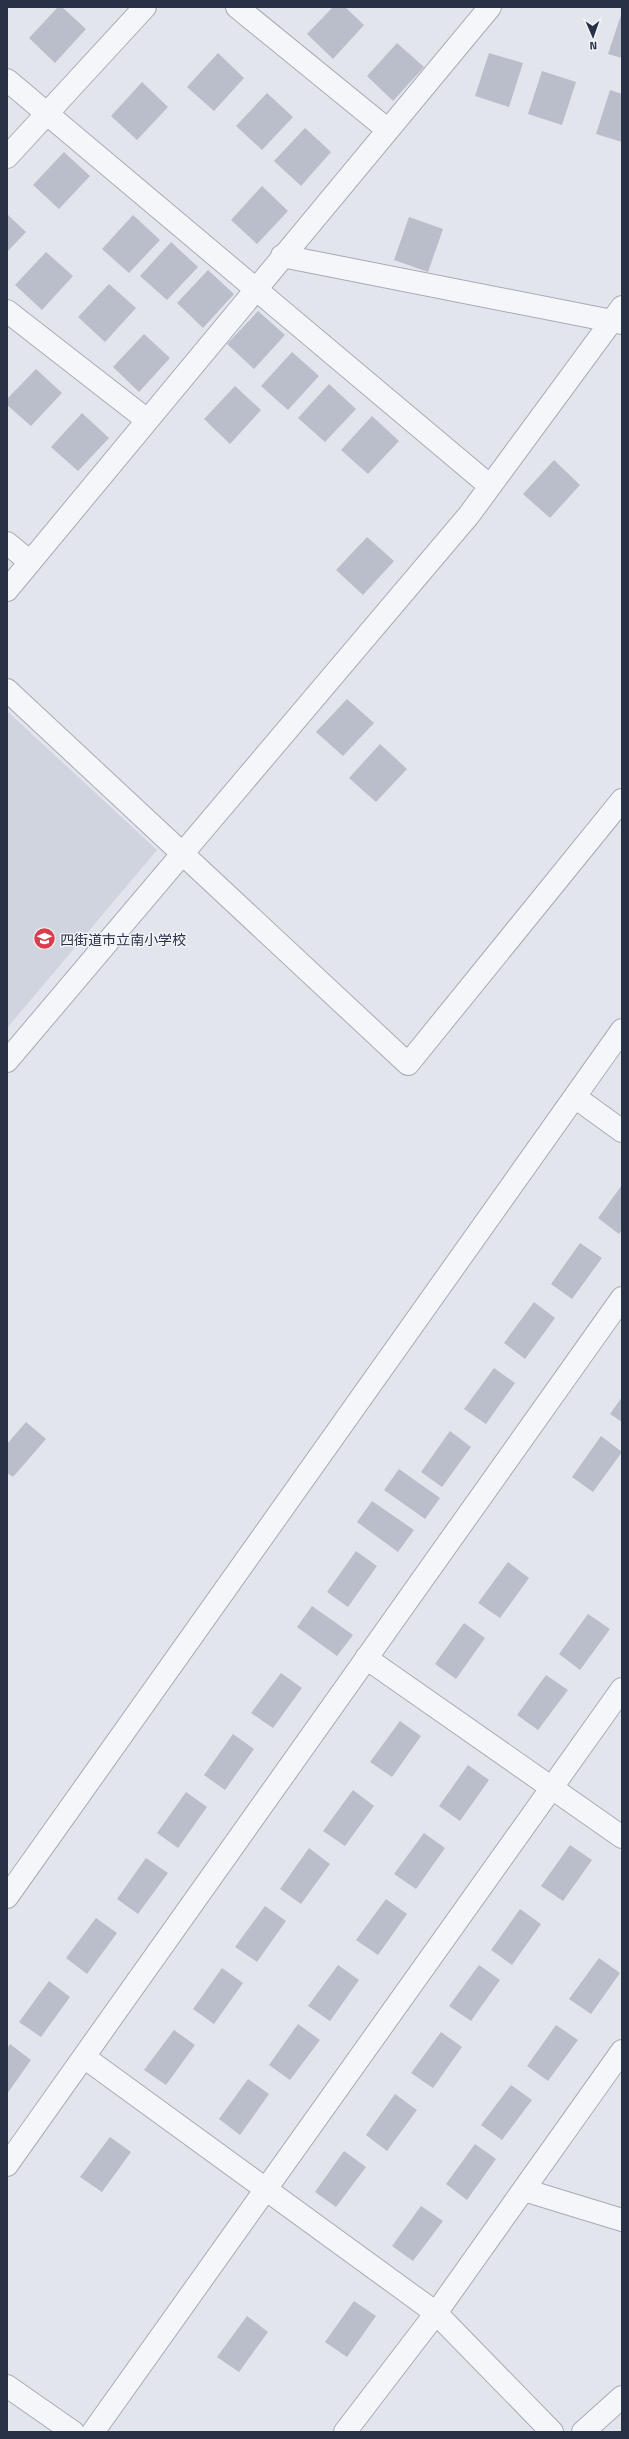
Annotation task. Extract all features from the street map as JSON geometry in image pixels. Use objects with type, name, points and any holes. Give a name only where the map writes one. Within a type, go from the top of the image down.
[{"type":"street","points":[[7,157],[145,7]]},
{"type":"street","points":[[237,7],[388,130]]},
{"type":"street","points":[[7,590],[255,288],[490,7]]},
{"type":"street","points":[[7,80],[490,486]]},
{"type":"street","points":[[7,1061],[469,514],[618,317],[282,256]]},
{"type":"street","points":[[7,311],[147,420]]},
{"type":"street","points":[[7,543],[30,562]]},
{"type":"street","points":[[7,690],[408,1064],[622,800]]},
{"type":"street","points":[[7,1897],[622,1030]]},
{"type":"street","points":[[575,1097],[622,1131]]},
{"type":"street","points":[[7,2165],[622,1298]]},
{"type":"street","points":[[366,1658],[622,1837]]},
{"type":"street","points":[[93,2432],[622,1689]]},
{"type":"street","points":[[345,2432],[436,2313],[622,2051]]},
{"type":"street","points":[[84,2056],[436,2313],[552,2432]]},
{"type":"street","points":[[524,2190],[622,2220]]},
{"type":"street","points":[[7,2386],[73,2432]]},
{"type":"street","points":[[583,2432],[622,2397]]},
{"type":"shaded area","name":"四街道市立南小学校","points":[[7,711],[157,850],[7,1028]]},
{"type":"building","points":[[58,7],[62,7],[86,29],[55,63],[29,38]]},
{"type":"building","points":[[333,7],[345,7],[364,25],[333,59],[307,34]]},
{"type":"building","points":[[622,12],[622,58],[608,54]]},
{"type":"building","points":[[397,43],[424,67],[393,101],[367,76]]},
{"type":"building","points":[[218,53],[244,78],[214,111],[187,87]]},
{"type":"building","points":[[489,53],[523,63],[509,107],[475,96]]},
{"type":"building","points":[[542,71],[576,82],[562,125],[528,114]]},
{"type":"building","points":[[142,82],[168,107],[137,140],[111,116]]},
{"type":"building","points":[[610,90],[622,94],[622,142],[596,134]]},
{"type":"building","points":[[267,93],[293,117],[262,150],[236,126]]},
{"type":"building","points":[[305,128],[331,152],[301,186],[274,161]]},
{"type":"building","points":[[64,152],[90,176],[59,209],[33,185]]},
{"type":"building","points":[[262,186],[288,211],[257,244],[231,220]]},
{"type":"building","points":[[7,214],[26,232],[7,252]]},
{"type":"building","points":[[133,215],[160,240],[129,273],[102,249]]},
{"type":"building","points":[[409,217],[443,229],[428,272],[394,260]]},
{"type":"building","points":[[171,242],[198,267],[167,300],[140,276]]},
{"type":"building","points":[[46,252],[73,276],[42,310],[15,285]]},
{"type":"building","points":[[208,270],[234,294],[203,328],[177,303]]},
{"type":"building","points":[[109,284],[136,308],[105,342],[78,317]]},
{"type":"building","points":[[258,311],[285,335],[254,369],[227,344]]},
{"type":"building","points":[[144,334],[170,358],[139,392],[113,367]]},
{"type":"building","points":[[292,352],[319,376],[288,410],[261,386]]},
{"type":"building","points":[[36,369],[62,393],[31,426],[7,405],[7,399]]},
{"type":"building","points":[[329,384],[356,409],[325,442],[298,418]]},
{"type":"building","points":[[235,386],[261,410],[230,444],[204,419]]},
{"type":"building","points":[[82,413],[109,438],[78,471],[51,447]]},
{"type":"building","points":[[372,416],[399,441],[368,474],[341,450]]},
{"type":"building","points":[[554,460],[580,485],[550,518],[523,494]]},
{"type":"building","points":[[367,537],[394,561],[363,595],[336,570]]},
{"type":"building","points":[[347,699],[374,723],[343,756],[316,732]]},
{"type":"building","points":[[380,744],[407,769],[376,802],[349,778]]},
{"type":"building","points":[[622,1185],[622,1230],[619,1234],[598,1218]]},
{"type":"building","points":[[580,1243],[602,1258],[572,1299],[551,1284]]},
{"type":"building","points":[[534,1302],[555,1318],[525,1359],[504,1343]]},
{"type":"building","points":[[494,1368],[515,1383],[486,1424],[464,1409]]},
{"type":"building","points":[[622,1397],[622,1422],[610,1414]]},
{"type":"building","points":[[26,1422],[46,1439],[13,1477],[7,1473],[7,1444]]},
{"type":"building","points":[[450,1431],[471,1447],[442,1487],[421,1472]]},
{"type":"building","points":[[601,1436],[622,1452],[593,1492],[572,1477]]},
{"type":"building","points":[[399,1469],[440,1498],[425,1519],[384,1490]]},
{"type":"building","points":[[372,1501],[414,1530],[398,1552],[357,1522]]},
{"type":"building","points":[[356,1551],[377,1566],[348,1607],[327,1592]]},
{"type":"building","points":[[508,1562],[529,1578],[500,1618],[478,1603]]},
{"type":"building","points":[[312,1606],[353,1635],[337,1656],[297,1627]]},
{"type":"building","points":[[588,1614],[610,1629],[580,1670],[559,1654]]},
{"type":"building","points":[[464,1623],[485,1638],[456,1679],[435,1664]]},
{"type":"building","points":[[281,1673],[302,1688],[273,1728],[251,1713]]},
{"type":"building","points":[[546,1675],[568,1690],[538,1730],[517,1715]]},
{"type":"building","points":[[400,1721],[421,1736],[392,1777],[370,1762]]},
{"type":"building","points":[[233,1734],[254,1749],[225,1790],[204,1775]]},
{"type":"building","points":[[468,1765],[489,1780],[460,1821],[439,1806]]},
{"type":"building","points":[[353,1790],[374,1806],[345,1846],[323,1831]]},
{"type":"building","points":[[186,1792],[207,1807],[178,1848],[157,1833]]},
{"type":"building","points":[[424,1833],[445,1848],[416,1889],[394,1874]]},
{"type":"building","points":[[570,1845],[592,1860],[563,1901],[541,1886]]},
{"type":"building","points":[[309,1848],[330,1864],[301,1904],[280,1889]]},
{"type":"building","points":[[146,1858],[168,1873],[138,1914],[117,1899]]},
{"type":"building","points":[[386,1899],[407,1914],[378,1955],[356,1940]]},
{"type":"building","points":[[265,1906],[286,1921],[257,1962],[235,1947]]},
{"type":"building","points":[[520,1909],[541,1924],[512,1965],[491,1950]]},
{"type":"building","points":[[96,1918],[117,1933],[87,1974],[66,1958]]},
{"type":"building","points":[[599,1958],[620,1973],[591,2014],[569,1999]]},
{"type":"building","points":[[338,1965],[359,1980],[330,2021],[308,2006]]},
{"type":"building","points":[[479,1965],[500,1980],[471,2021],[449,2006]]},
{"type":"building","points":[[222,1968],[243,1983],[214,2024],[193,2009]]},
{"type":"building","points":[[49,1981],[70,1997],[41,2037],[19,2022]]},
{"type":"building","points":[[298,2024],[320,2040],[290,2080],[269,2065]]},
{"type":"building","points":[[556,2025],[578,2040],[548,2081],[527,2066]]},
{"type":"building","points":[[174,2030],[195,2045],[166,2085],[144,2070]]},
{"type":"building","points":[[441,2032],[462,2047],[433,2088],[411,2073]]},
{"type":"building","points":[[10,2044],[31,2060],[7,2094],[7,2049]]},
{"type":"building","points":[[248,2079],[269,2094],[240,2135],[219,2119]]},
{"type":"building","points":[[511,2085],[532,2100],[502,2140],[481,2125]]},
{"type":"building","points":[[395,2094],[417,2110],[387,2151],[366,2135]]},
{"type":"building","points":[[110,2137],[131,2152],[102,2192],[80,2177]]},
{"type":"building","points":[[475,2144],[496,2159],[467,2200],[446,2184]]},
{"type":"building","points":[[344,2151],[366,2167],[336,2207],[315,2192]]},
{"type":"building","points":[[421,2206],[443,2221],[413,2261],[392,2246]]},
{"type":"building","points":[[354,2301],[376,2316],[347,2357],[325,2342]]},
{"type":"building","points":[[247,2316],[268,2332],[239,2372],[217,2357]]},
{"type":"place","name":"四街道市立南小学校","points":[[45,939]]}]
